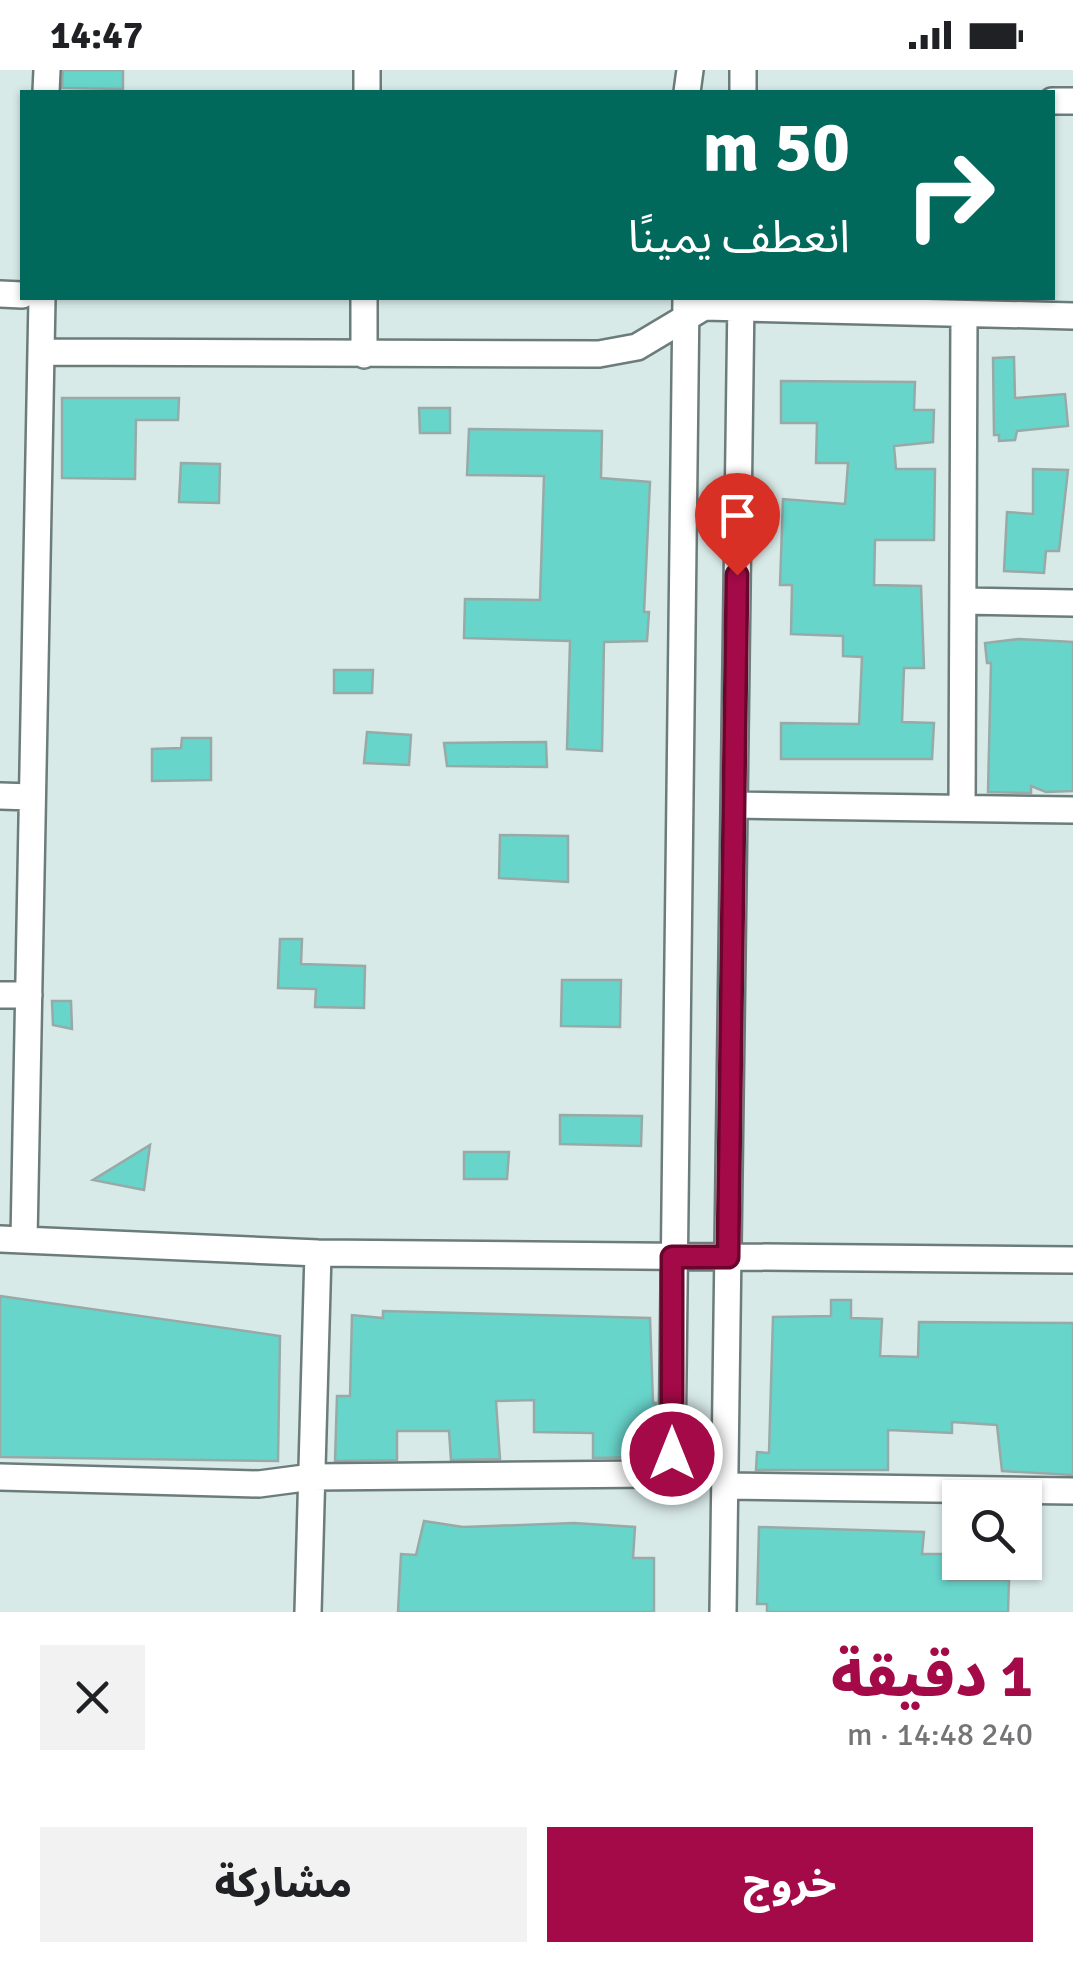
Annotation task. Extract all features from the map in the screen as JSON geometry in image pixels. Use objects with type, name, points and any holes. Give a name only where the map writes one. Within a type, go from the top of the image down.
[{"type":"street","points":[[42,300],[28,995],[12,1240],[318,1253],[1073,1260]]},
{"type":"street","points":[[364,300],[364,356]]},
{"type":"street","points":[[41,352],[599,354],[637,347],[686,306],[704,308],[740,302],[1073,316]]},
{"type":"street","points":[[723,1612],[740,302]]},
{"type":"street","points":[[0,1476],[259,1484],[312,1477],[655,1474],[667,1470],[672,1454],[672,1257],[679,1086],[686,306]]},
{"type":"street","points":[[962,808],[964,314]]},
{"type":"street","points":[[962,602],[1073,603]]},
{"type":"street","points":[[0,796],[32,797]]},
{"type":"street","points":[[734,805],[1073,810]]},
{"type":"street","points":[[0,995],[28,995]]},
{"type":"street","points":[[308,1612],[318,1253]]},
{"type":"street","points":[[724,1486],[1073,1491]]},
{"type":"building","points":[[63,70],[123,70],[123,89],[62,88]]},
{"type":"building","points":[[1014,357],[1015,398],[1065,394],[1068,426],[1017,431],[1015,440],[999,441],[999,435],[994,435],[993,358]]},
{"type":"building","points":[[781,381],[915,382],[914,410],[934,410],[933,442],[894,446],[896,469],[935,469],[934,540],[875,540],[874,585],[921,586],[924,668],[904,668],[902,722],[934,723],[932,759],[781,759],[781,723],[859,724],[862,657],[843,656],[843,636],[791,634],[792,585],[780,585],[783,499],[845,504],[848,463],[816,463],[817,423],[781,423]]},
{"type":"building","points":[[62,398],[179,398],[178,420],[136,420],[135,479],[62,478]]},
{"type":"building","points":[[419,408],[450,408],[450,433],[420,433]]},
{"type":"building","points":[[469,429],[602,431],[601,478],[650,482],[644,612],[649,612],[647,641],[604,642],[602,751],[567,749],[570,641],[464,638],[465,599],[540,600],[544,476],[467,475]]},
{"type":"building","points":[[181,463],[220,464],[219,503],[179,502]]},
{"type":"building","points":[[1033,469],[1068,470],[1059,551],[1046,551],[1044,573],[1004,571],[1007,512],[1033,514]]},
{"type":"building","points":[[1019,639],[1073,642],[1073,791],[1046,792],[1031,786],[1031,793],[988,792],[991,663],[987,663],[985,643]]},
{"type":"building","points":[[334,670],[373,670],[372,693],[334,693]]},
{"type":"building","points":[[367,732],[411,735],[409,765],[364,763]]},
{"type":"building","points":[[182,738],[211,738],[211,780],[152,781],[152,749],[181,748]]},
{"type":"building","points":[[546,742],[547,767],[447,766],[444,743]]},
{"type":"building","points":[[500,835],[568,836],[568,882],[499,878]]},
{"type":"building","points":[[280,939],[302,939],[301,964],[365,966],[364,1008],[315,1007],[316,989],[278,988]]},
{"type":"building","points":[[562,980],[621,980],[620,1027],[561,1026]]},
{"type":"building","points":[[52,1001],[71,1001],[72,1029],[53,1025]]},
{"type":"building","points":[[560,1115],[642,1116],[641,1146],[560,1144]]},
{"type":"building","points":[[150,1145],[144,1190],[93,1180]]},
{"type":"building","points":[[464,1152],[509,1152],[507,1179],[464,1179]]},
{"type":"building","points":[[0,1296],[280,1336],[278,1461],[0,1457]]},
{"type":"building","points":[[831,1300],[851,1300],[851,1318],[882,1319],[880,1356],[918,1357],[919,1322],[1073,1323],[1073,1475],[1002,1471],[997,1425],[952,1422],[952,1433],[888,1430],[888,1470],[756,1470],[757,1452],[769,1453],[773,1317],[831,1316]]},
{"type":"building","points":[[383,1311],[650,1318],[656,1403],[654,1457],[593,1458],[593,1433],[534,1432],[534,1400],[496,1401],[500,1459],[451,1460],[449,1431],[397,1431],[397,1460],[335,1461],[337,1396],[350,1396],[352,1315],[383,1318]]},
{"type":"building","points":[[424,1521],[463,1527],[574,1523],[635,1527],[633,1558],[654,1558],[654,1612],[398,1612],[401,1554],[416,1555]]},
{"type":"building","points":[[759,1527],[924,1532],[922,1554],[942,1554],[942,1580],[1009,1580],[1008,1612],[767,1612],[767,1604],[757,1604]]},
{"type":"route","points":[[672,1454],[672,1257],[728,1257],[737,575]]}]
